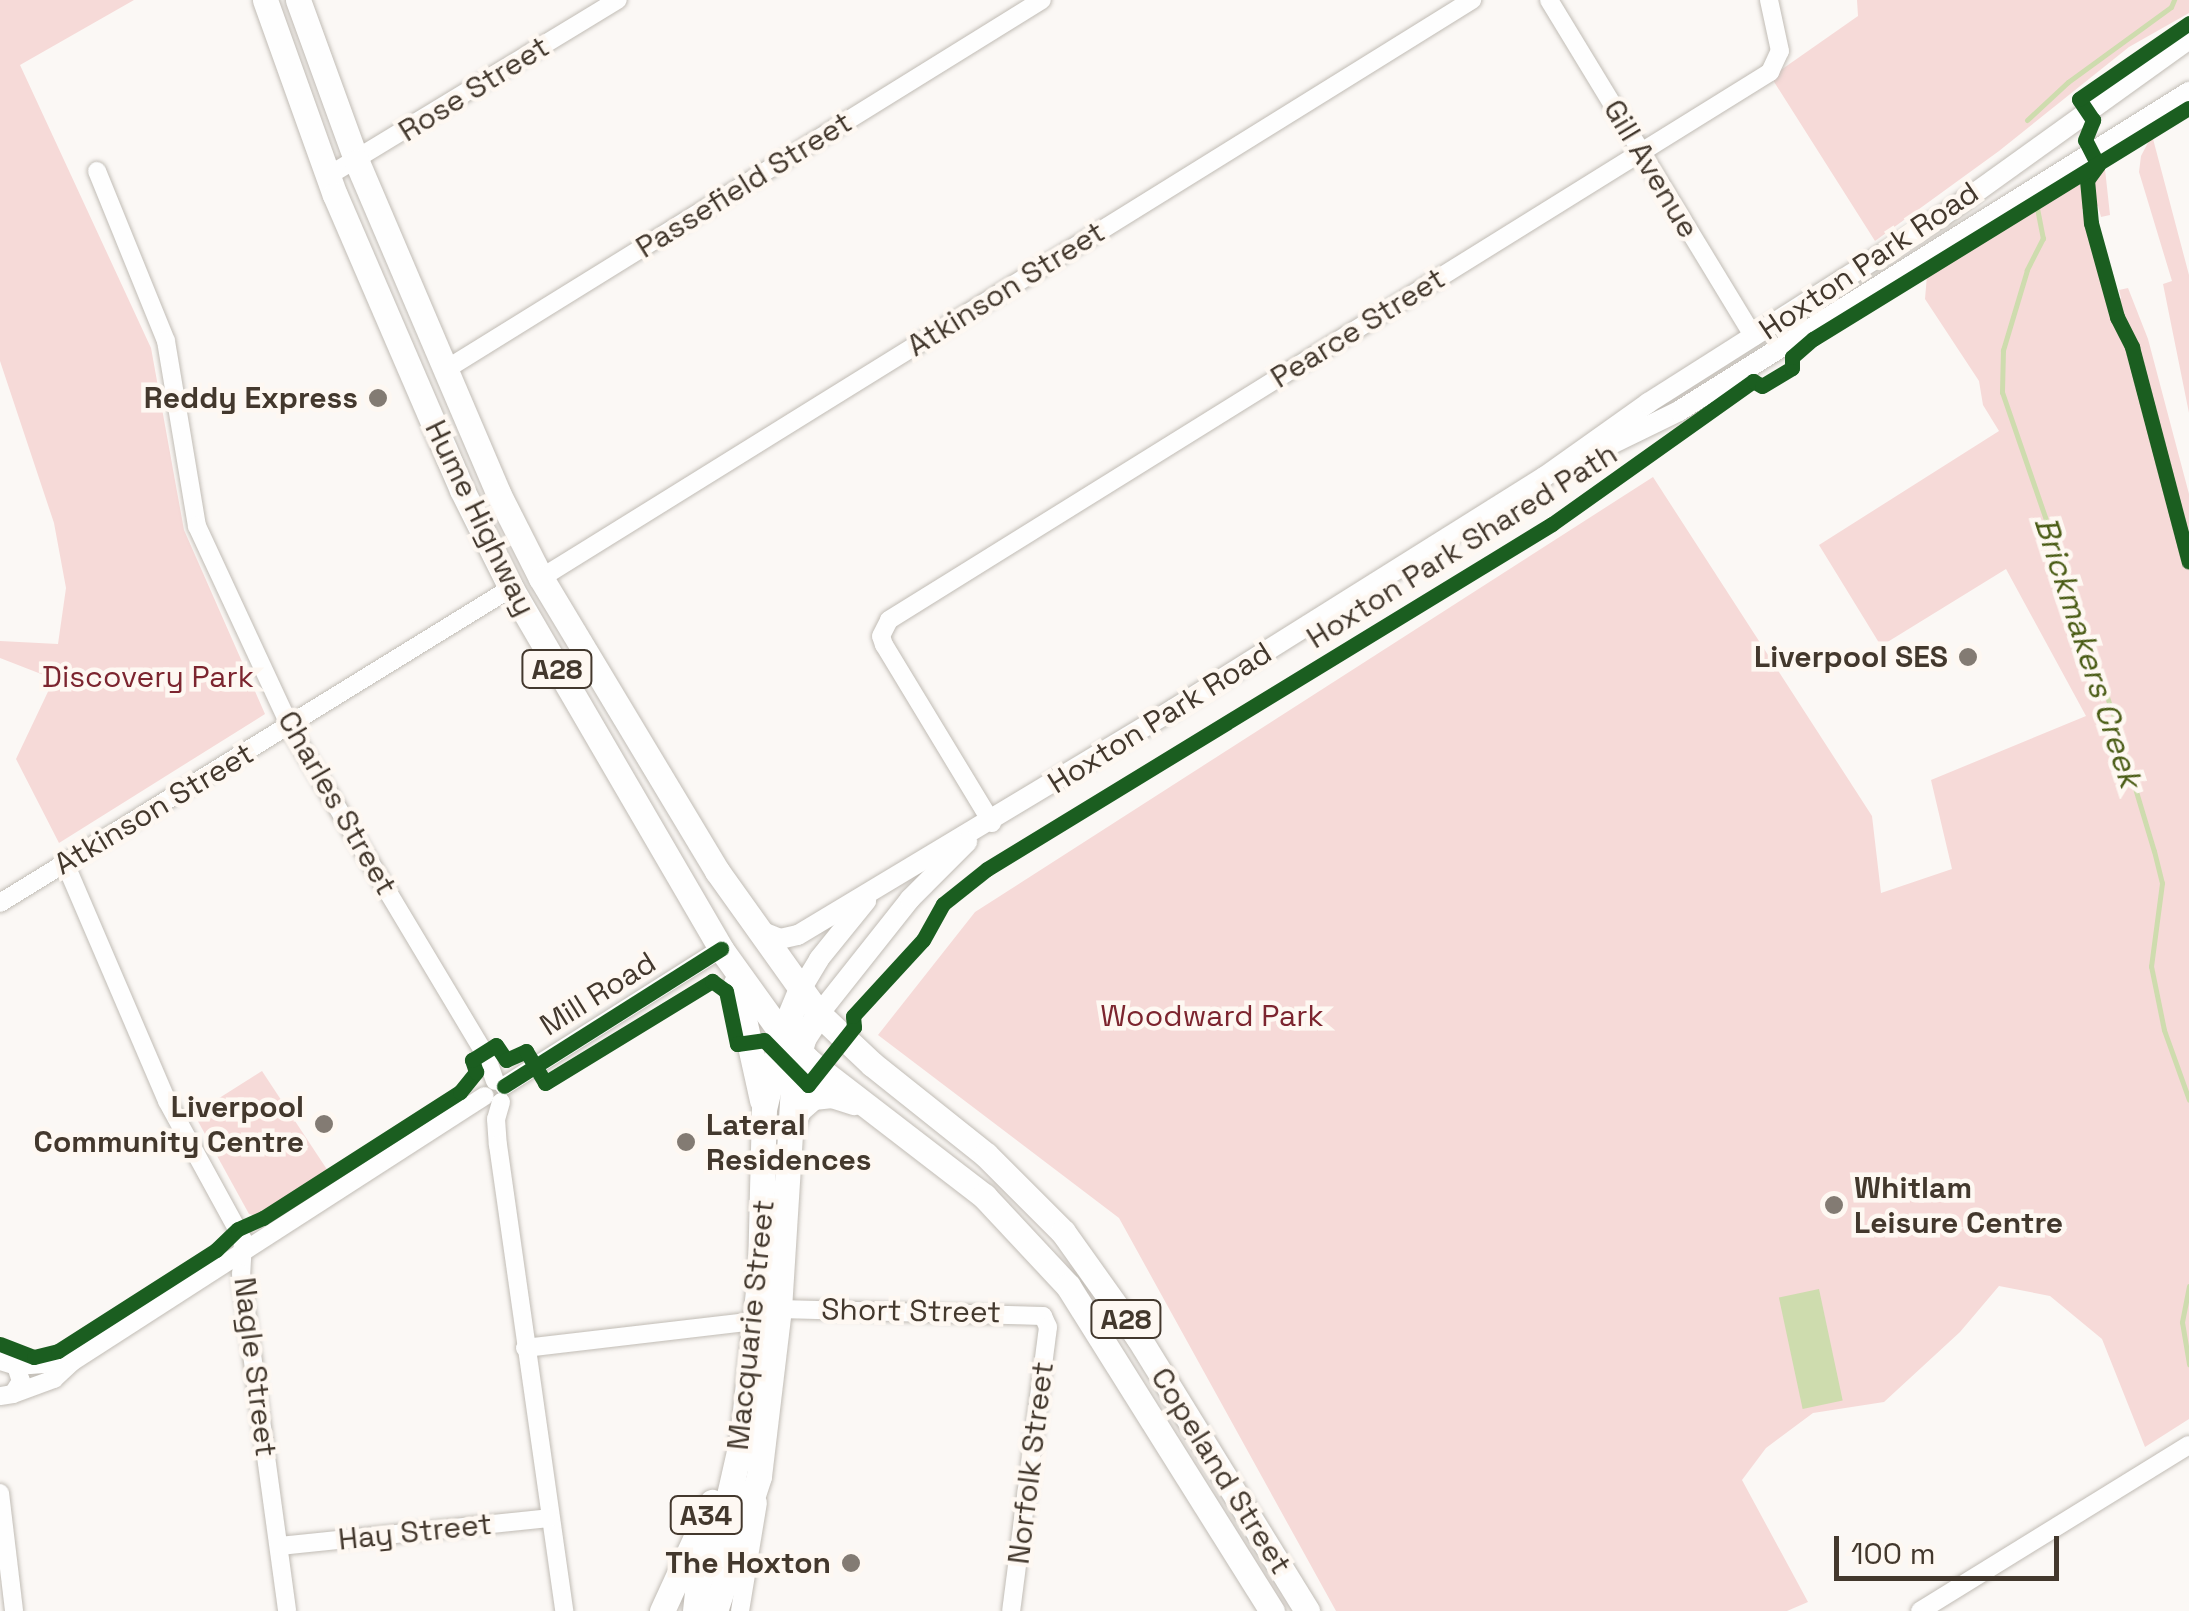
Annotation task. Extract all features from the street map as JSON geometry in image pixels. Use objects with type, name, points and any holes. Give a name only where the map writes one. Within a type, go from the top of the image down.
[{"type":"highway","name":"Hume Highway","points":[[265,0],[328,176],[462,490],[510,588],[727,956],[790,1042]]},
{"type":"highway","name":"Hume Highway","points":[[298,0],[356,162],[498,493],[541,578],[750,922],[800,991]]},
{"type":"highway","points":[[727,956],[764,1109]]},
{"type":"highway","name":"Copeland Street","points":[[800,991],[872,1064],[986,1155],[1063,1232],[1138,1337],[1307,1611]]},
{"type":"highway","name":"A34","points":[[790,1042],[800,991]]},
{"type":"highway","name":"A34","points":[[790,1042],[819,1014]]},
{"type":"highway","name":"Copeland Street","points":[[790,1042],[860,1104],[984,1196],[1068,1286],[1272,1611]]},
{"type":"highway","name":"Macquarie Street","points":[[695,1611],[702,1570],[733,1484],[768,1315],[764,1109],[790,1042]]},
{"type":"highway","name":"Macquarie Street","points":[[759,1476],[768,1315],[789,1136],[790,1042]]},
{"type":"highway","points":[[789,1136],[798,1110],[813,1097],[840,1096],[860,1104]]},
{"type":"highway","name":"A34","points":[[662,1611],[731,1462],[745,1418]]},
{"type":"highway","name":"A34","points":[[715,1611],[759,1476]]},
{"type":"main road","name":"Hoxton Park Road","points":[[750,922],[766,936],[791,939],[986,827],[1544,477],[1648,403],[1940,218],[2085,109],[2189,38]]},
{"type":"main road","name":"Hoxton Park Road","points":[[1544,477],[1678,412],[2189,92]]},
{"type":"main road","points":[[1754,337],[1766,357]]},
{"type":"main road","name":"Hoxton Park Road","points":[[819,1014],[910,899],[986,827]]},
{"type":"main road","name":"Hoxton Park Road","points":[[800,991],[857,910],[902,872]]},
{"type":"street","name":"Rose Street","points":[[328,176],[618,0]]},
{"type":"street","name":"Passefield Street","points":[[446,370],[1042,0]]},
{"type":"street","name":"Atkinson Street","points":[[541,578],[1472,0]]},
{"type":"street","name":"Gill Avenue","points":[[1549,0],[1754,337]]},
{"type":"street","name":"Pearce Street","points":[[986,827],[884,645],[884,627],[914,603],[1770,72],[1780,51],[1769,0]]},
{"type":"street","name":"Charles Street","points":[[97,171],[166,341],[197,526],[290,726],[487,1058],[496,1091],[498,1144],[564,1611]]},
{"type":"street","name":"Atkinson Street","points":[[0,903],[510,588]]},
{"type":"street","name":"Nagle Street","points":[[65,863],[168,1101],[244,1240],[241,1274],[287,1611]]},
{"type":"street","name":"Mill Road","points":[[5,1398],[54,1379],[72,1362],[496,1091],[727,956]]},
{"type":"street","name":"Short Street","points":[[525,1348],[768,1315],[1042,1316]]},
{"type":"street","name":"Norfolk Street","points":[[1011,1611],[1048,1328],[1042,1316]]},
{"type":"street","name":"Mill Road","points":[[6,1361],[72,1362]]},
{"type":"street","points":[[5,1398],[21,1380],[6,1361]]},
{"type":"street","points":[[1920,1611],[2189,1445]]},
{"type":"street","name":"Macquarie Street","points":[[740,1611],[756,1529],[759,1476]]},
{"type":"street","points":[[0,1493],[14,1611]]},
{"type":"street","name":"Hay Street","points":[[279,1546],[550,1518]]},
{"type":"green space","name":"Discovery Park","points":[[0,0],[134,0],[20,65],[151,348],[184,530],[265,714],[59,843],[16,759],[54,679],[0,658],[0,641],[58,644],[66,588],[54,523],[0,361]]},
{"type":"green space","points":[[1857,0],[2189,0],[2189,13],[2129,47],[1999,151],[1875,241],[1771,77],[1858,16]]},
{"type":"green space","points":[[2152,135],[2189,275],[2189,413],[2163,284],[2172,281],[2139,172],[2141,156]]},
{"type":"green space","name":"Woodward Park","points":[[2099,169],[2105,169],[2110,215],[2101,217],[2098,206],[2082,209],[2107,301],[2121,298],[2119,290],[2128,288],[2148,339],[2189,494],[2189,1419],[2145,1447],[2102,1339],[2050,1296],[1999,1286],[1960,1332],[1884,1402],[1813,1413],[1766,1448],[1742,1480],[1808,1602],[1787,1611],[1336,1611],[1119,1218],[878,1035],[975,912],[1653,477],[1872,816],[1881,893],[1952,869],[1931,780],[2086,716],[2006,569],[1881,646],[1819,545],[1999,431],[1983,405],[1979,381],[1925,299],[1927,275]]},
{"type":"green space","points":[[262,1071],[328,1171],[257,1216],[249,1214],[194,1114]]},
{"type":"shaded area","points":[[1819,1289],[1843,1401],[1803,1409],[1779,1298]]},
{"type":"waterway","name":"Brickmakers Creek","points":[[2027,120],[2068,82],[2171,7],[2174,0]]},
{"type":"waterway","name":"Brickmakers Creek","points":[[2037,208],[2043,238],[2027,270],[2003,350],[2002,392],[2111,708],[2154,851],[2162,883],[2151,966],[2164,1030],[2189,1100]]},
{"type":"waterway","name":"Brickmakers Creek","points":[[2189,1286],[2182,1322],[2189,1364]]},
{"type":"cycle path","points":[[2098,165],[2085,140],[2093,120],[2079,99],[2189,23]]},
{"type":"cycle path","name":"Hoxton Park Shared Path","points":[[0,1344],[34,1357],[58,1351],[216,1250],[238,1229],[263,1218],[460,1092],[476,1072],[472,1060],[496,1045],[506,1060],[526,1051],[545,1083],[712,981],[726,991],[737,1044],[764,1040],[808,1085],[854,1027],[853,1016],[923,940],[943,904],[987,869],[1552,524],[1753,381],[1762,386],[1792,368],[1792,357],[1813,339],[2189,108]]},
{"type":"cycle path","points":[[2098,165],[2087,180],[2091,223],[2117,317],[2132,347],[2189,562]]},
{"type":"cycle path","points":[[504,1086],[721,949]]},
{"type":"place","name":"Reddy Express","points":[[378,398]]},
{"type":"place","name":"Liverpool SES","points":[[1968,657]]},
{"type":"place","name":"Liverpool Community Centre","points":[[324,1124]]},
{"type":"place","name":"Lateral Residences","points":[[686,1142]]},
{"type":"place","name":"Whitlam Leisure Centre","points":[[1834,1205]]},
{"type":"place","name":"The Hoxton","points":[[851,1563]]}]
